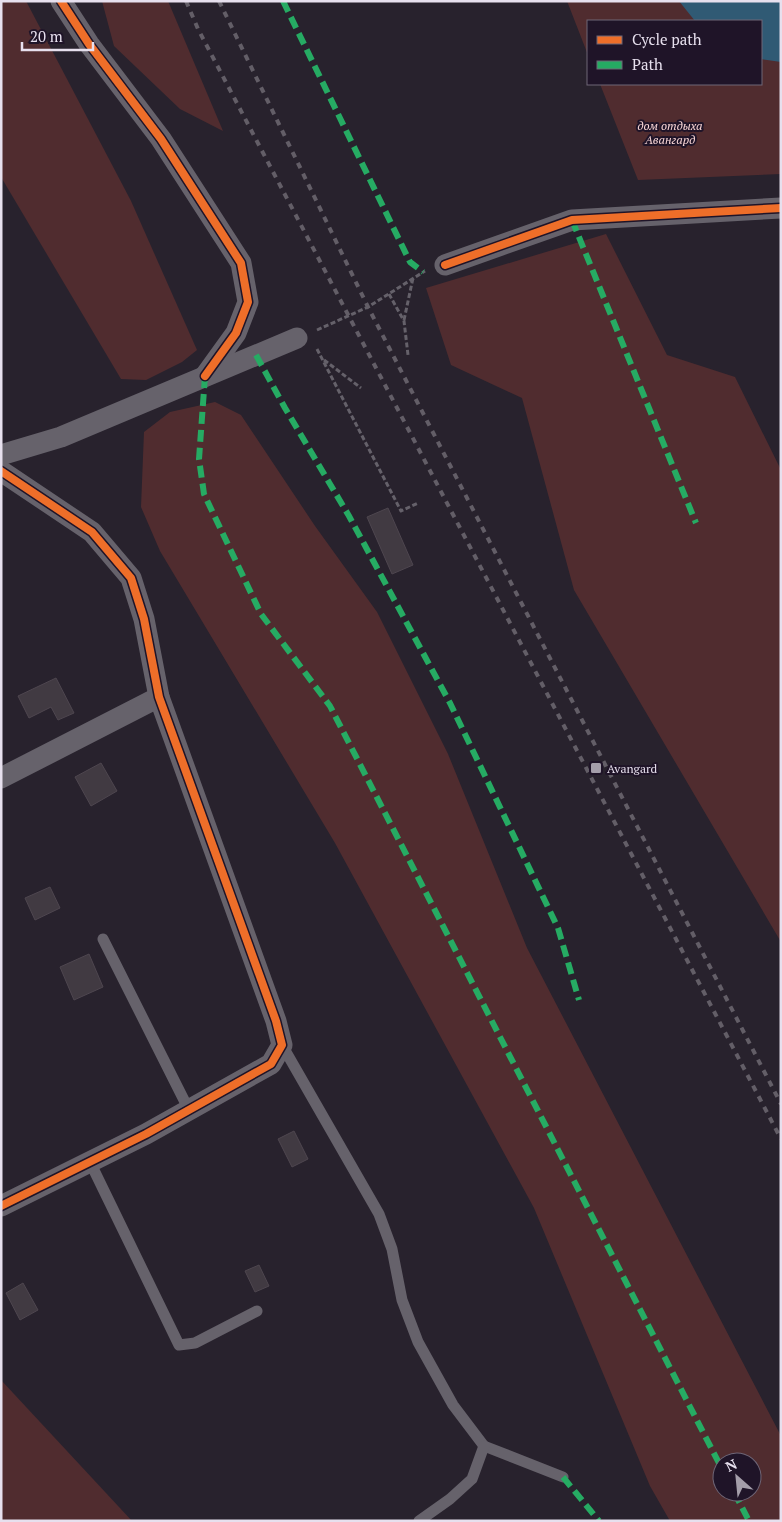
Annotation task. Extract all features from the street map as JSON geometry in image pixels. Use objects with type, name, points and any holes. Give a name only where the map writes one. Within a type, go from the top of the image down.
[{"type":"street","points":[[61,1],[89,44],[161,139],[241,263],[248,302],[236,332],[205,376]]},
{"type":"street","points":[[445,265],[572,220],[781,208]]},
{"type":"street","points":[[1,455],[61,437],[303,336]]},
{"type":"street","points":[[1,471],[92,532],[130,578],[144,619],[159,697],[276,1021],[282,1045],[271,1064],[146,1134],[1,1206]]},
{"type":"street","points":[[1,778],[159,697]]},
{"type":"lane","points":[[103,939],[189,1110]]},
{"type":"lane","points":[[282,1045],[379,1214],[392,1249],[402,1300],[418,1342],[454,1404],[484,1446],[563,1477]]},
{"type":"lane","points":[[90,1162],[179,1345],[195,1343],[257,1311]]},
{"type":"lane","points":[[419,1521],[450,1499],[472,1479],[484,1446]]},
{"type":"path","points":[[418,502],[401,511],[321,358],[303,336],[368,307],[422,272],[445,265]]},
{"type":"path","points":[[408,355],[404,321],[413,278]]},
{"type":"path","points":[[389,294],[404,321]]},
{"type":"path","points":[[321,358],[361,388]]},
{"type":"green space","points":[[1,1],[26,1],[131,201],[197,350],[182,362],[146,380],[121,379],[1,177]]},
{"type":"green space","points":[[102,1],[168,1],[223,131],[180,109],[114,46]]},
{"type":"green space","name":"дом отдыха Авангард","points":[[567,1],[781,1],[781,174],[638,180],[600,85],[762,85],[762,20],[587,20],[587,52]]},
{"type":"green space","points":[[606,234],[667,355],[735,377],[781,470],[781,942],[574,590],[522,398],[451,365],[426,288]]},
{"type":"green space","points":[[215,402],[241,415],[315,526],[377,612],[448,754],[527,948],[781,1436],[781,1521],[670,1521],[650,1486],[534,1208],[335,843],[160,551],[141,507],[144,432],[170,412]]},
{"type":"green space","points":[[1,1380],[132,1521],[1,1521]]},
{"type":"water","points":[[679,1],[781,1],[781,62],[762,59],[762,20],[694,20]]},
{"type":"building","points":[[388,508],[413,565],[392,574],[367,517]]},
{"type":"building","points":[[56,678],[74,713],[58,720],[51,707],[29,718],[18,696]]},
{"type":"building","points":[[101,763],[117,791],[91,806],[75,777]]},
{"type":"building","points":[[50,887],[60,908],[35,920],[25,898]]},
{"type":"building","points":[[89,954],[103,987],[74,1000],[60,967]]},
{"type":"building","points":[[294,1131],[308,1159],[292,1167],[278,1139]]},
{"type":"building","points":[[259,1265],[269,1286],[255,1292],[245,1271]]},
{"type":"building","points":[[23,1283],[38,1310],[20,1320],[6,1293]]},
{"type":"railway","points":[[186,1],[198,29],[781,1139]]},
{"type":"railway","points":[[219,1],[368,307],[781,1104]]},
{"type":"marked path","points":[[283,1],[410,262],[423,272]]},
{"type":"marked path","points":[[572,220],[696,523]]},
{"type":"marked path","points":[[256,355],[349,516],[450,703],[558,928],[579,1000]]},
{"type":"marked path","points":[[205,376],[199,459],[204,494],[261,614],[330,706],[713,1452]]},
{"type":"marked path","points":[[563,1477],[599,1521]]},
{"type":"marked path","points":[[739,1502],[749,1521]]},
{"type":"cycle path","points":[[61,1],[89,44],[161,139],[241,263],[248,302],[236,333],[205,376]]},
{"type":"cycle path","points":[[445,265],[572,220],[781,208]]},
{"type":"cycle path","points":[[1,471],[92,532],[131,578],[144,619],[159,697],[276,1021],[282,1045],[271,1064],[146,1134],[1,1206]]},
{"type":"place","name":"Avangard","points":[[596,768]]}]
